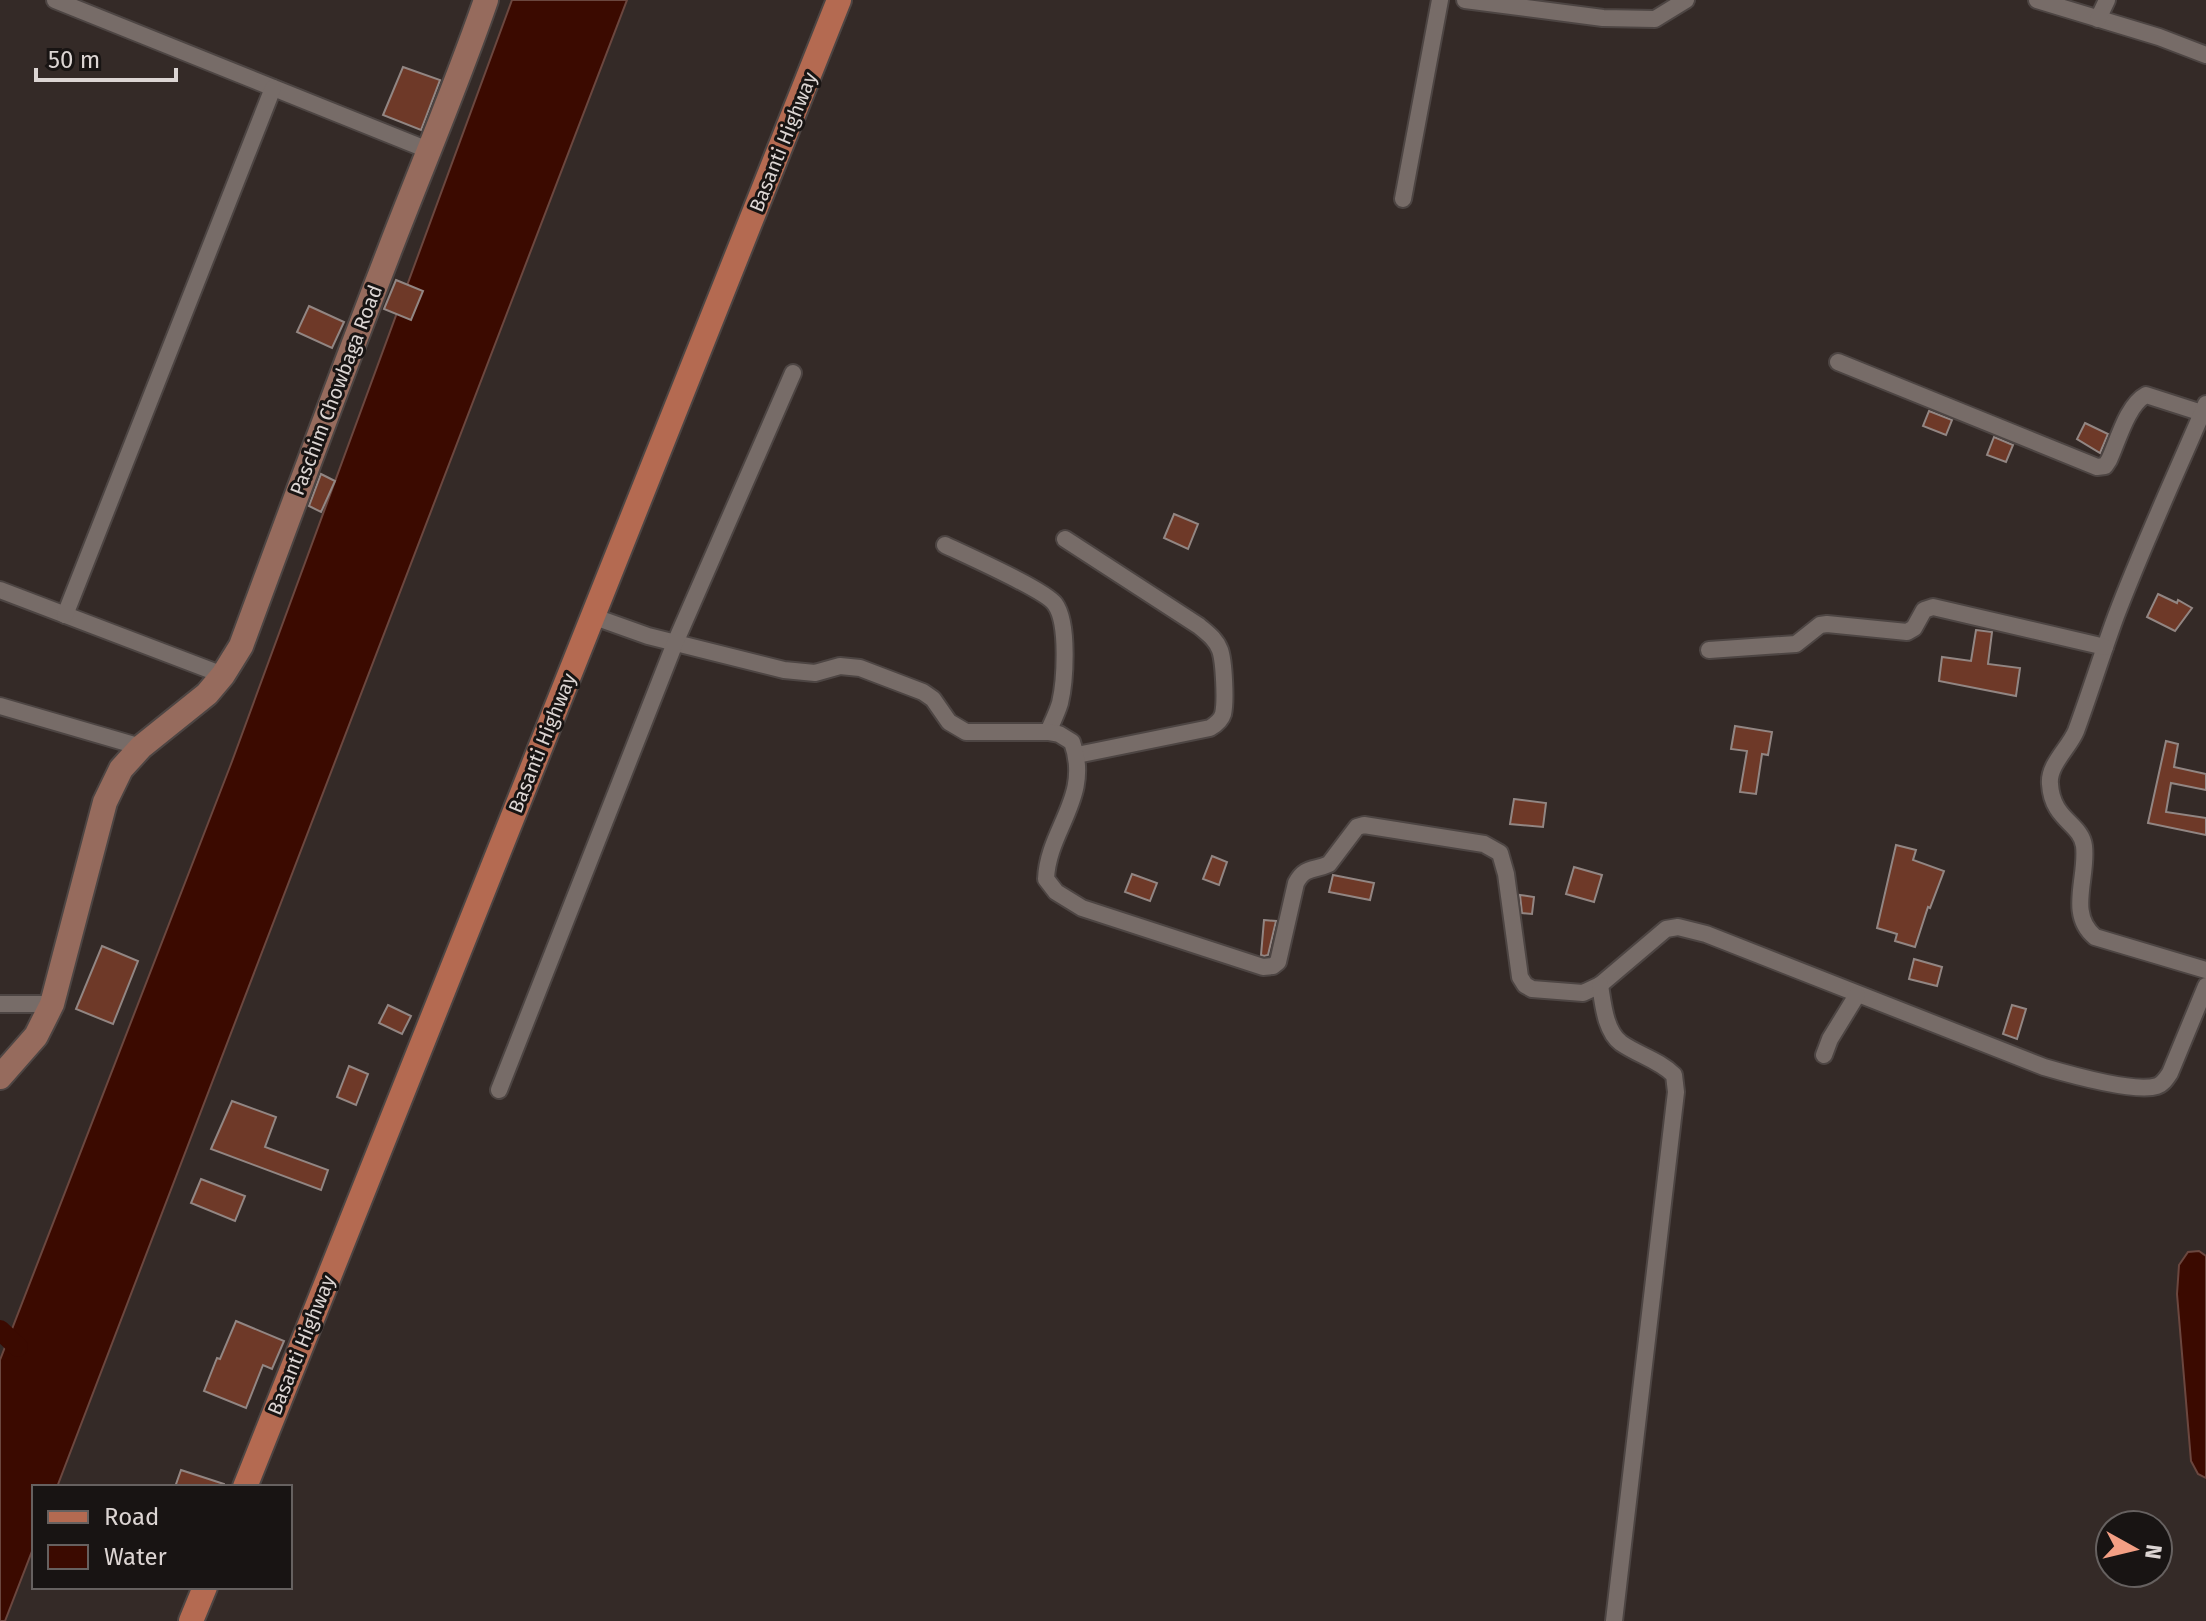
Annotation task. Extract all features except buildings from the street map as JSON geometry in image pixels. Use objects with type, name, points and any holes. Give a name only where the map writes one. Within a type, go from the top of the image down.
[{"type":"main road","name":"Basanti Highway","points":[[246,1485],[604,621],[839,0]]},
{"type":"main road","points":[[191,1621],[204,1589]]},
{"type":"street","points":[[55,0],[428,150]]},
{"type":"street","name":"Paschim Chowbaga Road","points":[[0,1077],[36,1036],[52,1004],[105,802],[121,769],[141,747],[188,711],[223,675],[241,646],[428,150],[454,92],[486,0]]},
{"type":"street","points":[[1403,199],[1440,0]]},
{"type":"street","points":[[1465,0],[1603,18],[1655,19],[1686,0]]},
{"type":"street","points":[[2037,0],[2206,55]]},
{"type":"street","points":[[2098,19],[2107,0]]},
{"type":"street","points":[[65,615],[273,88]]},
{"type":"street","points":[[1838,362],[2097,467],[2105,466],[2109,460],[2139,398],[2155,396],[2204,408],[2105,647],[2075,733],[2054,766],[2049,781],[2053,802],[2062,817],[2079,832],[2084,845],[2080,913],[2085,929],[2095,937],[2206,970]]},
{"type":"street","points":[[499,1090],[793,373]]},
{"type":"street","points":[[1065,539],[1199,626],[1213,638],[1220,650],[1222,667],[1223,714],[1219,722],[1210,728],[1078,762]]},
{"type":"street","points":[[945,545],[1055,604],[1062,620],[1064,675],[1059,707],[1048,732]]},
{"type":"street","points":[[0,590],[223,675]]},
{"type":"street","points":[[1709,650],[1796,644],[1820,625],[1827,624],[1907,632],[1914,628],[1924,610],[1933,607],[2105,647]]},
{"type":"street","points":[[604,621],[727,657],[800,673],[815,673],[840,666],[860,668],[923,692],[933,699],[949,722],[966,732],[1059,734],[1072,742],[1078,762],[1071,807],[1047,862],[1046,879],[1056,892],[1082,908],[1263,967],[1278,962],[1301,873],[1308,868],[1329,864],[1357,827],[1364,825],[1468,841],[1492,847],[1500,853],[1504,862],[1520,977],[1532,989],[1583,993],[1600,985],[1666,929],[1678,927],[1706,934],[2044,1067],[2145,1088],[2161,1085],[2170,1073],[2206,986]]},
{"type":"street","points":[[0,706],[141,747]]},
{"type":"street","points":[[1600,985],[1611,1031],[1619,1042],[1663,1064],[1674,1075],[1676,1092],[1614,1621]]},
{"type":"street","points":[[1824,1055],[1830,1039],[1857,995]]},
{"type":"street","points":[[0,1004],[52,1004]]},
{"type":"water","points":[[512,0],[627,0],[58,1485],[32,1485],[32,1551],[5,1621],[0,1621],[0,1360],[231,764]]},
{"type":"water","points":[[2199,1251],[2206,1256],[2206,1478],[2198,1474],[2191,1461],[2177,1294],[2179,1265],[2188,1252]]},
{"type":"waterway","points":[[0,1330],[18,1347]]}]
